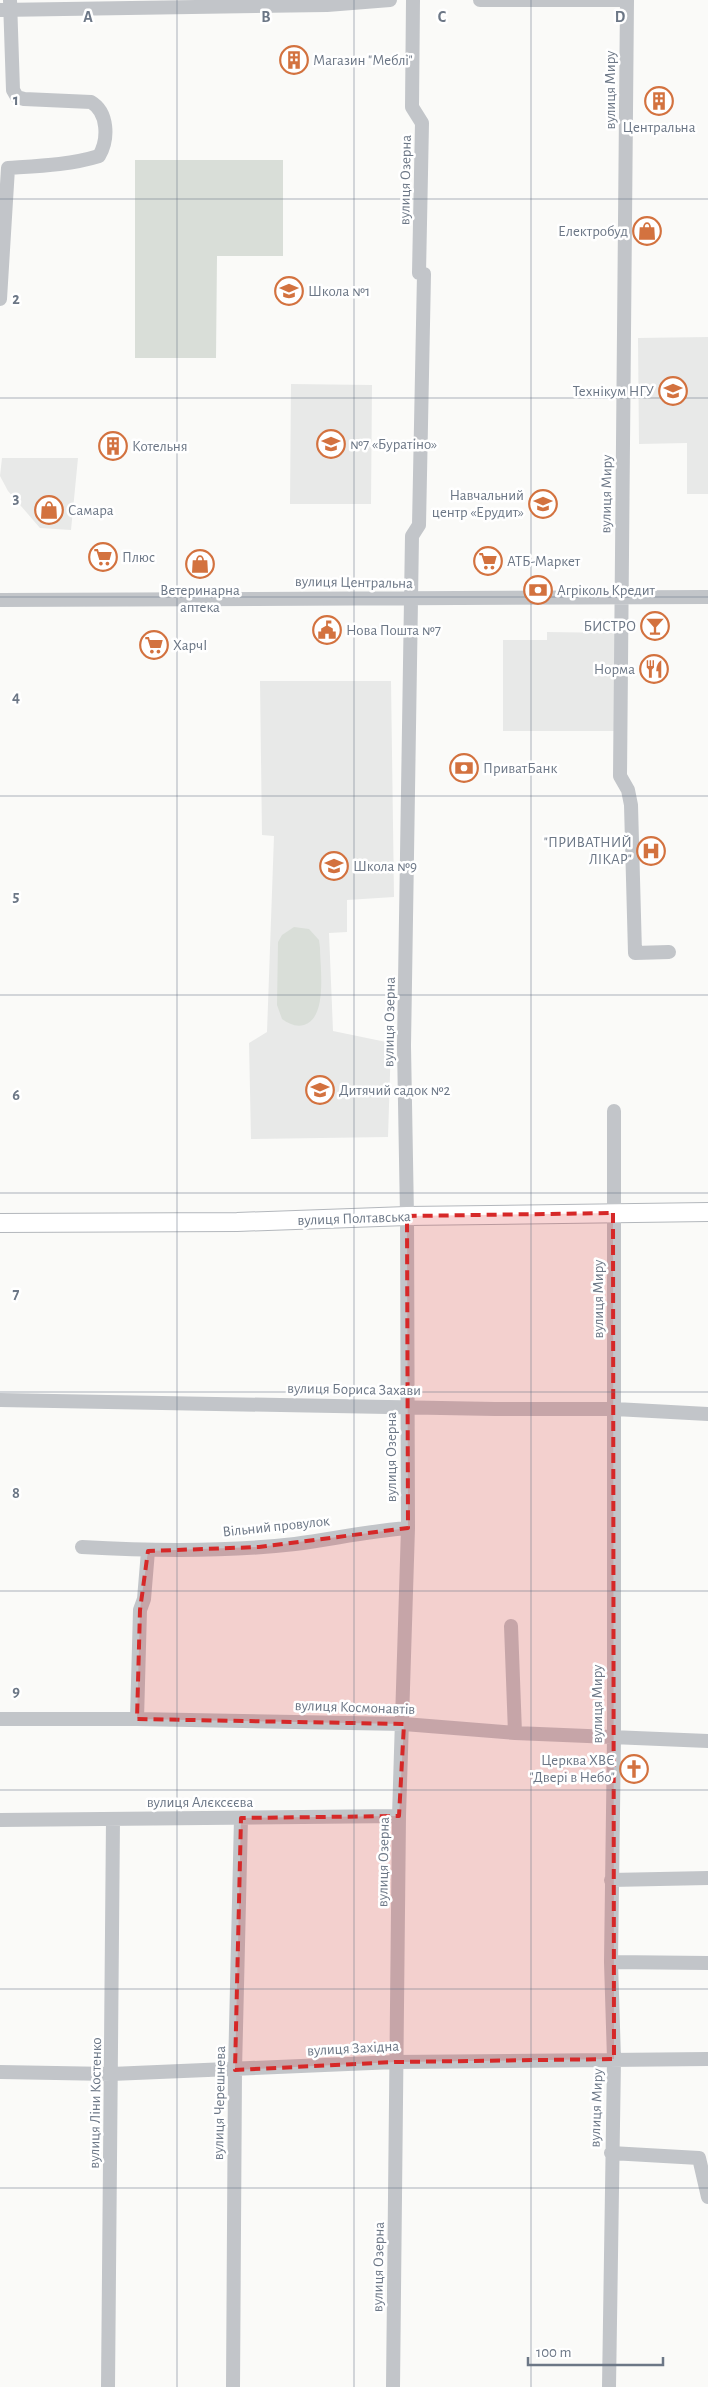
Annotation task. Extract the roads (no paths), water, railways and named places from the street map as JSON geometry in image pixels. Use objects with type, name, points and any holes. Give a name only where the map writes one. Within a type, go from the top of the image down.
[{"type":"main road","name":"вулиця Полтавська","points":[[0,1223],[237,1222],[407,1216],[708,1212]]},
{"type":"street","points":[[0,298],[8,168],[55,164],[92,158],[100,156],[104,148],[104,115],[99,106],[91,102],[24,99],[17,96],[13,90],[7,7],[327,4],[390,0]]},
{"type":"street","name":"вулиця Озерна","points":[[393,2387],[399,1816],[404,1724],[408,1528],[407,1216],[404,1046],[412,536],[417,526],[412,520],[414,274],[419,274],[422,123],[412,107],[413,0]]},
{"type":"street","points":[[480,0],[620,0]]},
{"type":"street","name":"вулиця Миру","points":[[627,0],[620,776],[628,790],[631,806],[635,953],[669,952]]},
{"type":"street","name":"вулиця Центральна","points":[[0,600],[708,597]]},
{"type":"street","name":"вулиця Миру","points":[[609,2387],[611,2153],[614,2059],[611,1880],[614,1737],[614,1111]]},
{"type":"street","name":"вулиця Бориса Захави","points":[[0,1400],[496,1409],[614,1409],[708,1414]]},
{"type":"street","name":"Вільний провулок","points":[[82,1547],[148,1550],[259,1547],[296,1544],[364,1531],[408,1528]]},
{"type":"street","points":[[137,1719],[140,1610],[144,1599],[148,1550]]},
{"type":"street","points":[[511,1626],[514,1733]]},
{"type":"street","name":"вулиця Космонавтів","points":[[0,1719],[137,1719],[404,1724],[514,1733],[708,1741]]},
{"type":"street","name":"вулиця Алєксєєва","points":[[0,1820],[399,1816]]},
{"type":"street","name":"вулиця Черешнева","points":[[233,2387],[235,2070],[241,1818]]},
{"type":"street","name":"вулиця Ліни Костенко","points":[[108,2387],[113,1819]]},
{"type":"street","points":[[611,1880],[708,1878]]},
{"type":"street","points":[[611,1962],[708,1963]]},
{"type":"street","name":"вулиця Західна","points":[[0,2072],[111,2074],[395,2062],[708,2058]]},
{"type":"street","points":[[611,2153],[699,2158],[708,2197]]},
{"type":"place","name":"Магазин \"Меблі\"","points":[[294,60]]},
{"type":"place","name":"Центральна","points":[[659,101]]},
{"type":"place","name":"Електробуд","points":[[647,231]]},
{"type":"place","name":"Школа №1","points":[[289,291]]},
{"type":"place","name":"Технікум НГУ","points":[[673,391]]},
{"type":"place","name":"№7 «Буратіно»","points":[[331,444]]},
{"type":"place","name":"Котельня","points":[[113,446]]},
{"type":"place","name":"Навчальний центр «Ерудит»","points":[[543,504]]},
{"type":"place","name":"Самара","points":[[49,510]]},
{"type":"place","name":"Плюс","points":[[103,557]]},
{"type":"place","name":"АТБ-Маркет","points":[[488,561]]},
{"type":"place","name":"Ветеринарна аптека","points":[[200,564]]},
{"type":"place","name":"Агріколь Кредит","points":[[538,590]]},
{"type":"place","name":"БИСТРО","points":[[655,626]]},
{"type":"place","name":"Нова Пошта №7","points":[[327,630]]},
{"type":"place","name":"ХарчI","points":[[154,645]]},
{"type":"place","name":"Норма","points":[[654,669]]},
{"type":"place","name":"ПриватБанк","points":[[464,768]]},
{"type":"place","name":"\"ПРИВАТНИЙ ЛІКАР\"","points":[[651,851]]},
{"type":"place","name":"Школа №9","points":[[334,866]]},
{"type":"place","name":"Дитячий садок №2","points":[[320,1090]]},
{"type":"place","name":"Церква ХВЄ \"Двері в Небо\"","points":[[634,1769]]}]
